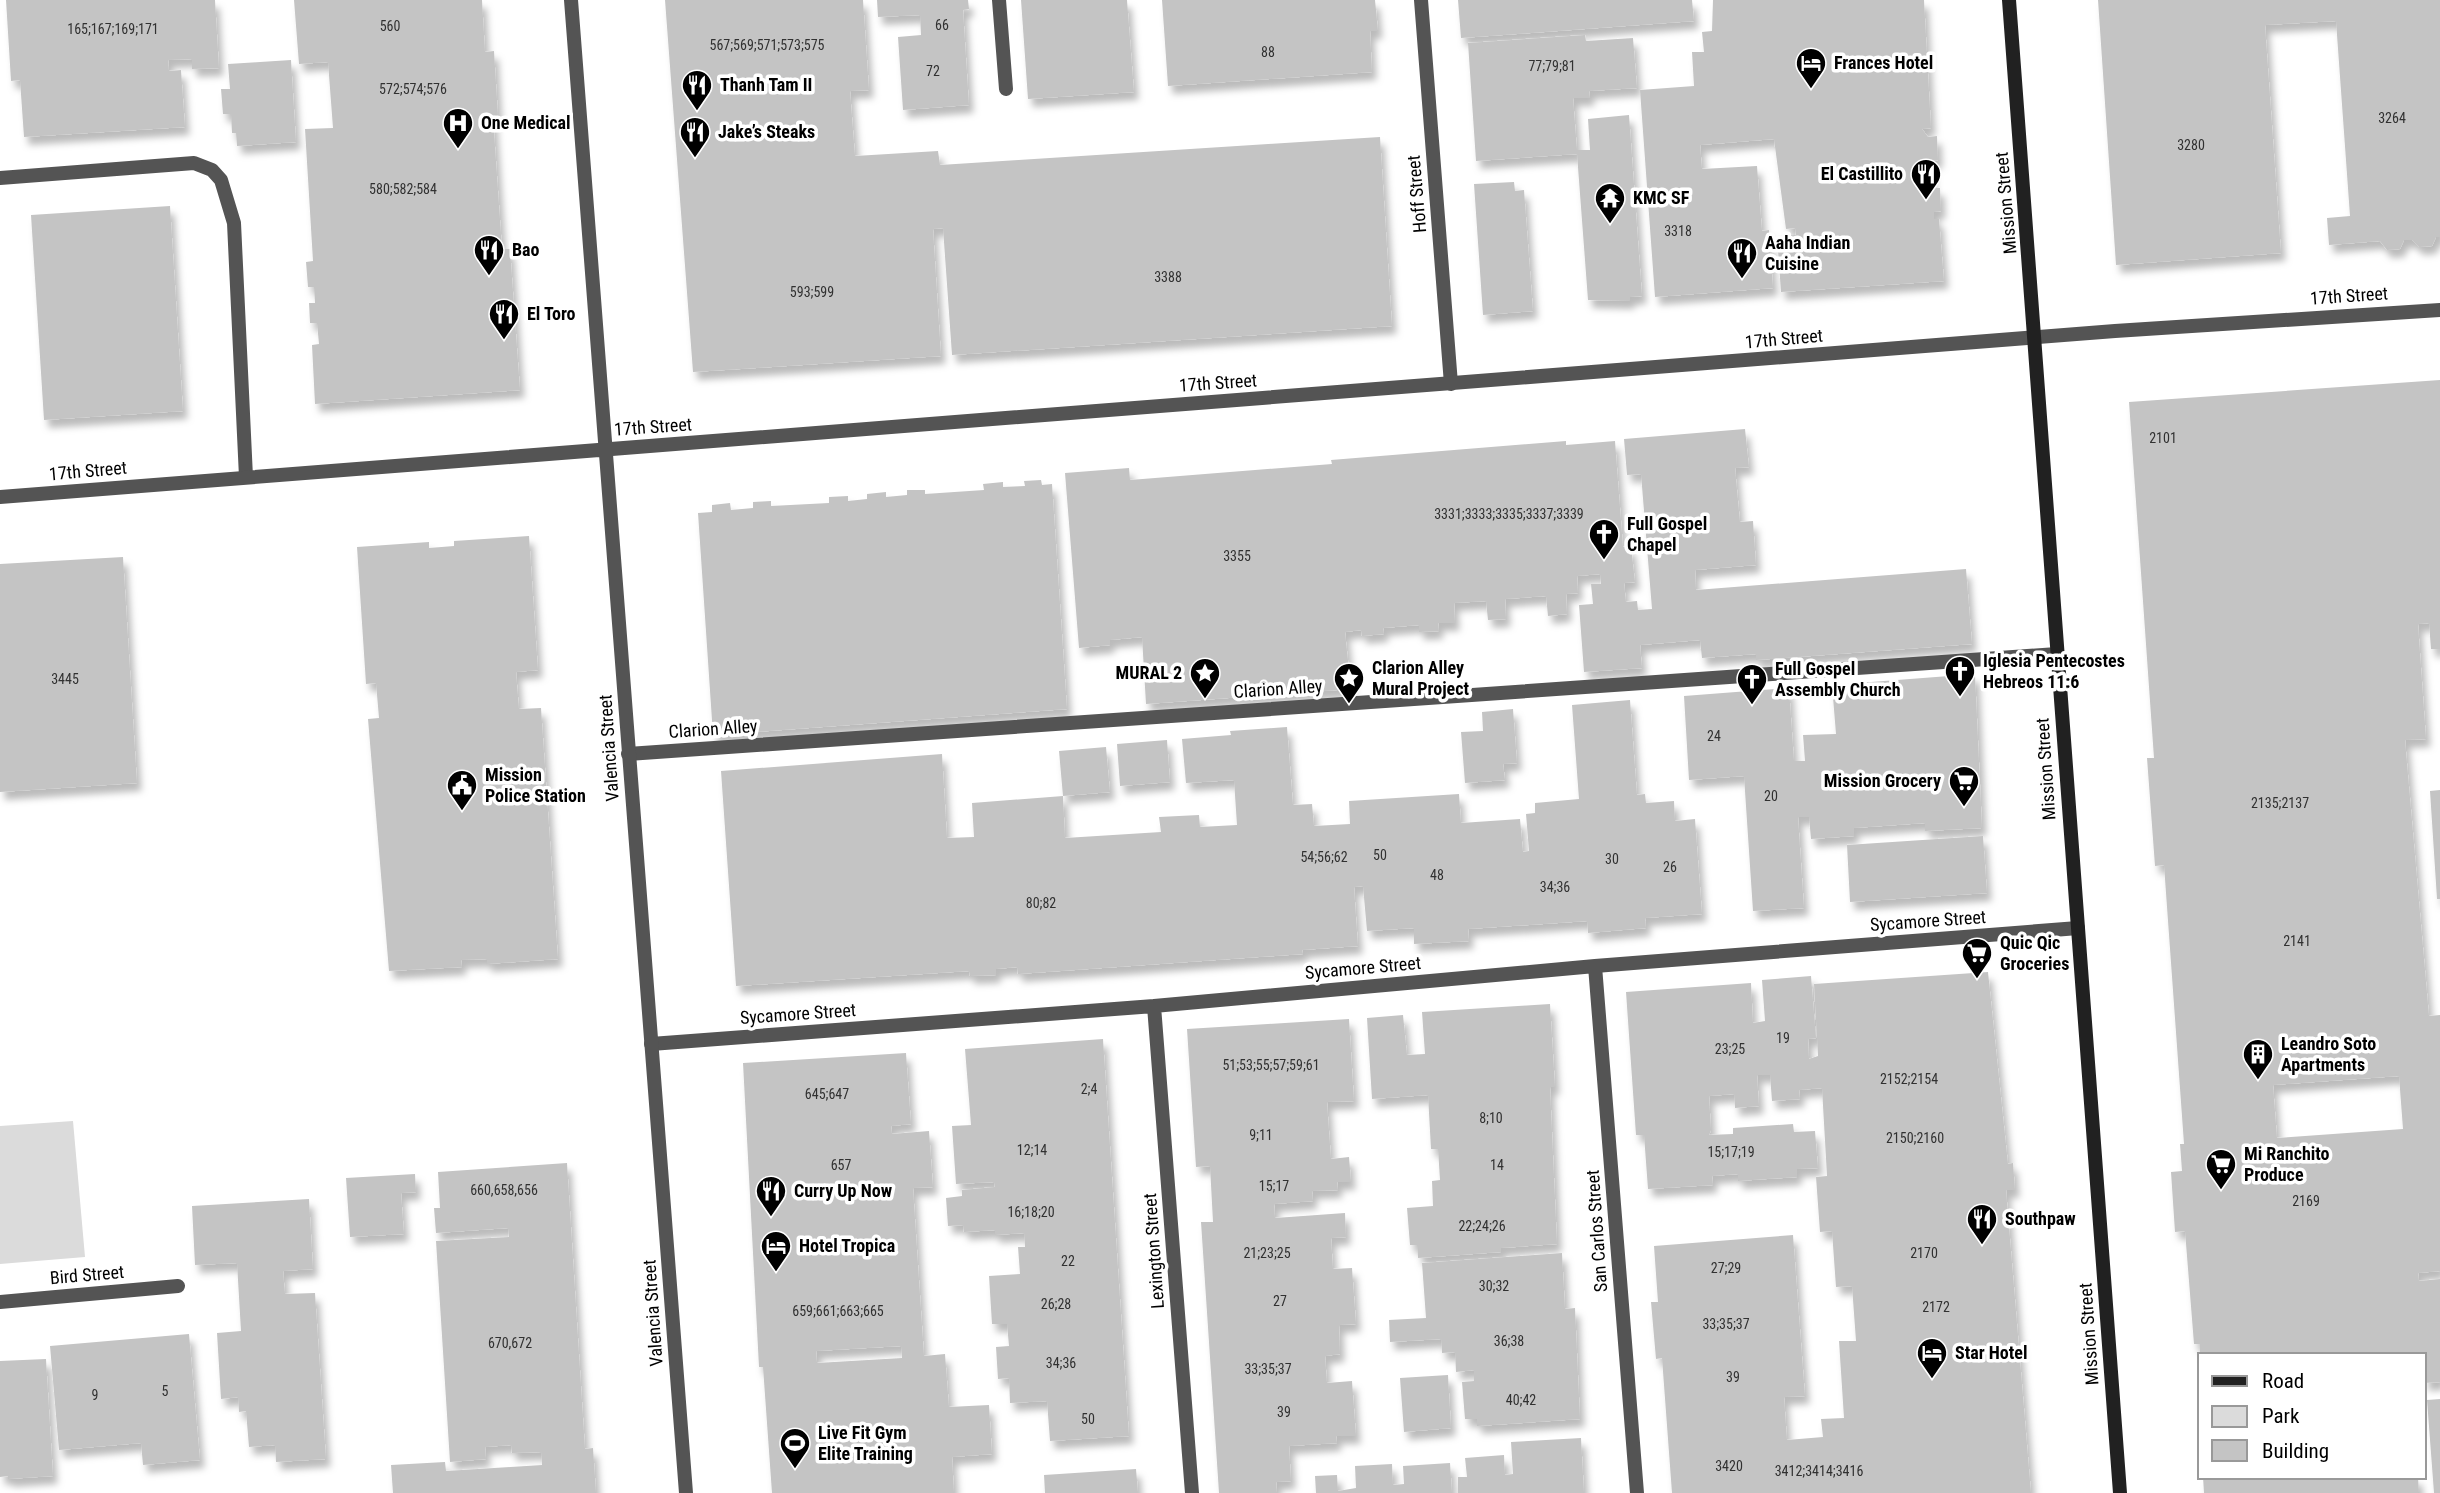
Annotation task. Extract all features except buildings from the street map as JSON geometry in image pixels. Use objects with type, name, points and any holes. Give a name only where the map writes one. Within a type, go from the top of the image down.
[{"type":"main road","name":"Mission Street","points":[[2009,0],[2037,340],[2057,654],[2120,1493]]},
{"type":"street","name":"Valencia Street","points":[[571,0],[686,1493]]},
{"type":"street","points":[[999,0],[1006,89]]},
{"type":"street","name":"Hoff Street","points":[[1421,0],[1451,384]]},
{"type":"street","points":[[0,178],[194,163],[212,170],[221,180],[234,223],[247,477]]},
{"type":"street","name":"17th Street","points":[[0,497],[2440,310]]},
{"type":"street","name":"Clarion Alley","points":[[628,754],[2057,654]]},
{"type":"street","name":"Sycamore Street","points":[[651,1044],[1154,1006],[1595,966],[2078,929]]},
{"type":"street","name":"San Carlos Street","points":[[1595,966],[1636,1493]]},
{"type":"street","name":"Lexington Street","points":[[1154,1006],[1192,1493]]},
{"type":"street","name":"Bird Street","points":[[0,1302],[178,1286]]},
{"type":"green space","points":[[73,1121],[85,1257],[0,1264],[0,1126]]},
{"type":"place","name":"Frances Hotel","points":[[1811,90]]},
{"type":"place","name":"Thanh Tam II","points":[[697,112]]},
{"type":"place","name":"One Medical","points":[[458,150]]},
{"type":"place","name":"Jake’s Steaks","points":[[695,159]]},
{"type":"place","name":"El Castillito","points":[[1926,201]]},
{"type":"place","name":"KMC SF","points":[[1610,225]]},
{"type":"place","name":"Bao","points":[[489,277]]},
{"type":"place","name":"Aaha Indian Cuisine","points":[[1742,280]]},
{"type":"place","name":"El Toro","points":[[504,341]]},
{"type":"place","name":"Full Gospel Chapel","points":[[1604,561]]},
{"type":"place","name":"Iglesia Pentecostes Hebreos 11:6","points":[[1960,698]]},
{"type":"place","name":"MURAL 2","points":[[1205,700]]},
{"type":"place","name":"Clarion Alley Mural Project","points":[[1349,705]]},
{"type":"place","name":"Full Gospel Assembly Church","points":[[1752,706]]},
{"type":"place","name":"Mission Grocery","points":[[1964,808]]},
{"type":"place","name":"Mission Police Station","points":[[462,812]]},
{"type":"place","name":"Quic Qic Groceries","points":[[1977,980]]},
{"type":"place","name":"Leandro Soto Apartments","points":[[2258,1081]]},
{"type":"place","name":"Mi Ranchito Produce","points":[[2221,1191]]},
{"type":"place","name":"Curry Up Now","points":[[771,1218]]},
{"type":"place","name":"Southpaw","points":[[1982,1246]]},
{"type":"place","name":"Hotel Tropica","points":[[776,1273]]},
{"type":"place","name":"Star Hotel","points":[[1932,1380]]},
{"type":"place","name":"Live Fit Gym Elite Training","points":[[795,1470]]}]
